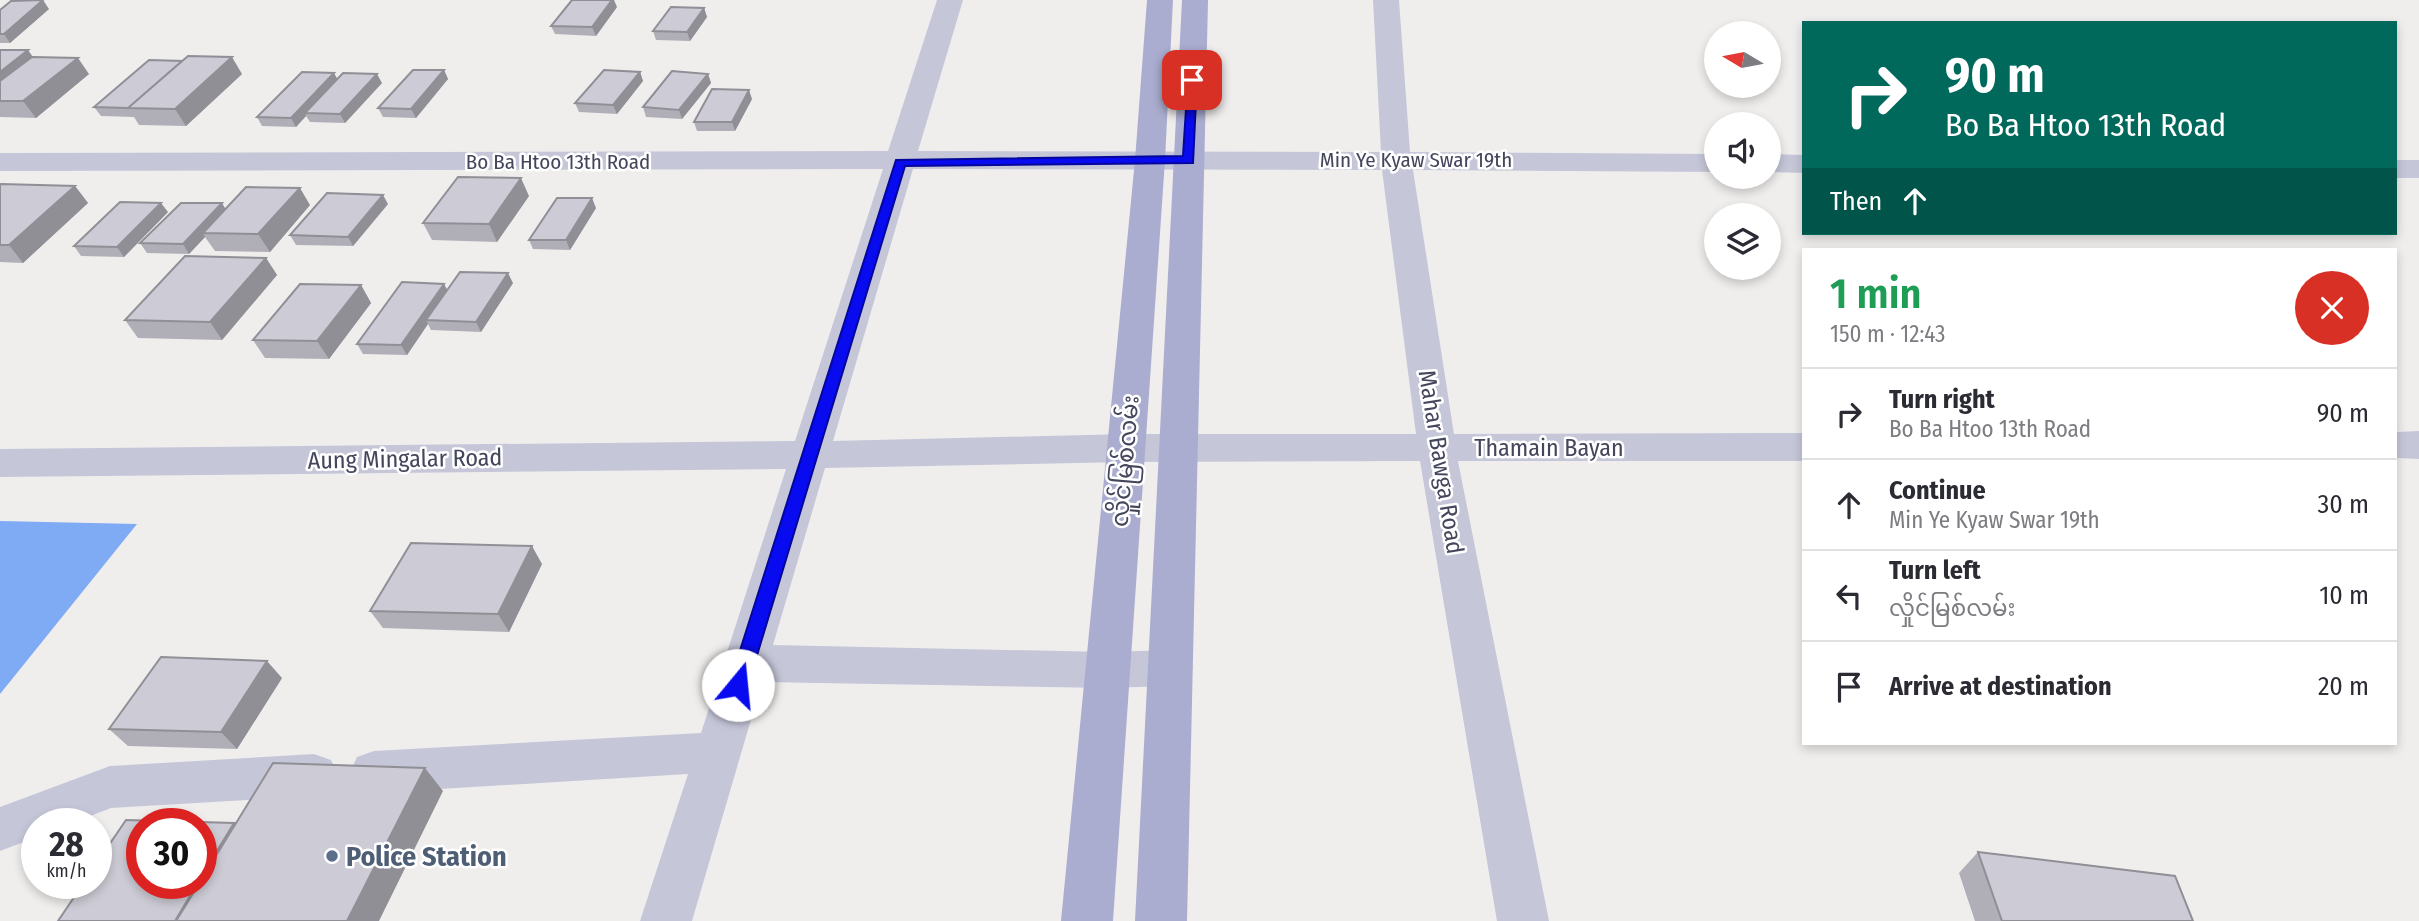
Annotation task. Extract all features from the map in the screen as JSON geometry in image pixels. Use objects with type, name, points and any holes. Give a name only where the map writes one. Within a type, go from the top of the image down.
[{"type":"main road","name":"လှိုင်မြစ်လမ်း","points":[[1087,921],[1126,448],[1133,160],[1160,0]]},
{"type":"main road","name":"လှိုင်မြစ်လမ်း","points":[[1161,921],[1195,0]]},
{"type":"street","points":[[666,921],[950,0]]},
{"type":"street","name":"Mahar Bawga Road","points":[[1386,0],[1396,160],[1437,449],[1523,921]]},
{"type":"street","name":"Bo Ba Htoo 13th Road","points":[[0,162],[1133,160]]},
{"type":"street","name":"Min Ye Kyaw Swar 19th","points":[[1133,160],[1704,163]]},
{"type":"street","points":[[1781,163],[1802,164]]},
{"type":"street","points":[[2397,169],[2419,169]]},
{"type":"street","points":[[2397,445],[2419,445]]},
{"type":"street","name":"Thamain Bayan","points":[[1126,448],[1802,447]]},
{"type":"street","name":"Aung Mingalar Road","points":[[0,463],[809,455],[1126,448]]},
{"type":"street","points":[[745,663],[1107,670],[1171,668]]},
{"type":"street","points":[[0,829],[110,787],[718,752]]},
{"type":"water","points":[[0,521],[137,524],[0,694]]},
{"type":"building","points":[[43,0],[4,34],[0,34],[0,10],[11,1]]},
{"type":"building","points":[[572,0],[612,0],[592,27],[551,26]]},
{"type":"building","points":[[671,7],[704,8],[687,32],[653,31]]},
{"type":"building","points":[[0,50],[28,50],[0,72]]},
{"type":"building","points":[[188,56],[232,57],[175,109],[128,108]]},
{"type":"building","points":[[32,57],[78,58],[23,101],[0,101],[0,81]]},
{"type":"building","points":[[149,60],[182,61],[128,108],[94,107]]},
{"type":"building","points":[[413,70],[444,70],[411,109],[378,108]]},
{"type":"building","points":[[604,70],[640,72],[613,105],[575,103]]},
{"type":"building","points":[[672,71],[708,74],[679,110],[643,107]]},
{"type":"building","points":[[302,72],[334,73],[291,118],[257,117]]},
{"type":"building","points":[[343,73],[377,74],[340,114],[305,113]]},
{"type":"building","points":[[712,89],[749,90],[732,122],[694,122]]},
{"type":"building","points":[[458,177],[521,178],[489,224],[423,223]]},
{"type":"building","points":[[1,184],[75,186],[9,245],[0,245]]},
{"type":"building","points":[[246,187],[300,188],[258,234],[203,233]]},
{"type":"building","points":[[327,193],[383,195],[348,237],[290,235]]},
{"type":"building","points":[[557,198],[592,198],[566,240],[529,240]]},
{"type":"building","points":[[120,202],[161,203],[117,247],[74,246]]},
{"type":"building","points":[[181,203],[222,203],[183,244],[140,243]]},
{"type":"building","points":[[185,256],[266,258],[210,322],[125,320]]},
{"type":"building","points":[[460,272],[508,273],[476,322],[426,320]]},
{"type":"building","points":[[402,282],[444,284],[401,345],[357,344]]},
{"type":"building","points":[[300,284],[361,285],[317,341],[253,340]]},
{"type":"building","points":[[411,543],[532,546],[498,614],[370,611]]},
{"type":"building","points":[[161,657],[267,661],[221,732],[109,729]]},
{"type":"building","name":"Police Station","points":[[273,763],[425,768],[347,921],[176,921],[190,899],[217,899],[217,854]]},
{"type":"building","points":[[126,820],[126,899],[188,899],[175,921],[58,921],[73,899],[112,899],[112,841]]},
{"type":"building","points":[[217,823],[234,823],[217,851]]},
{"type":"building","points":[[1978,852],[2175,876],[2193,921],[2002,921]]},
{"type":"place","name":"Police Station","points":[[332,856]]},
{"type":"route","points":[[738,685],[900,162],[1189,160],[1192,80]]}]
